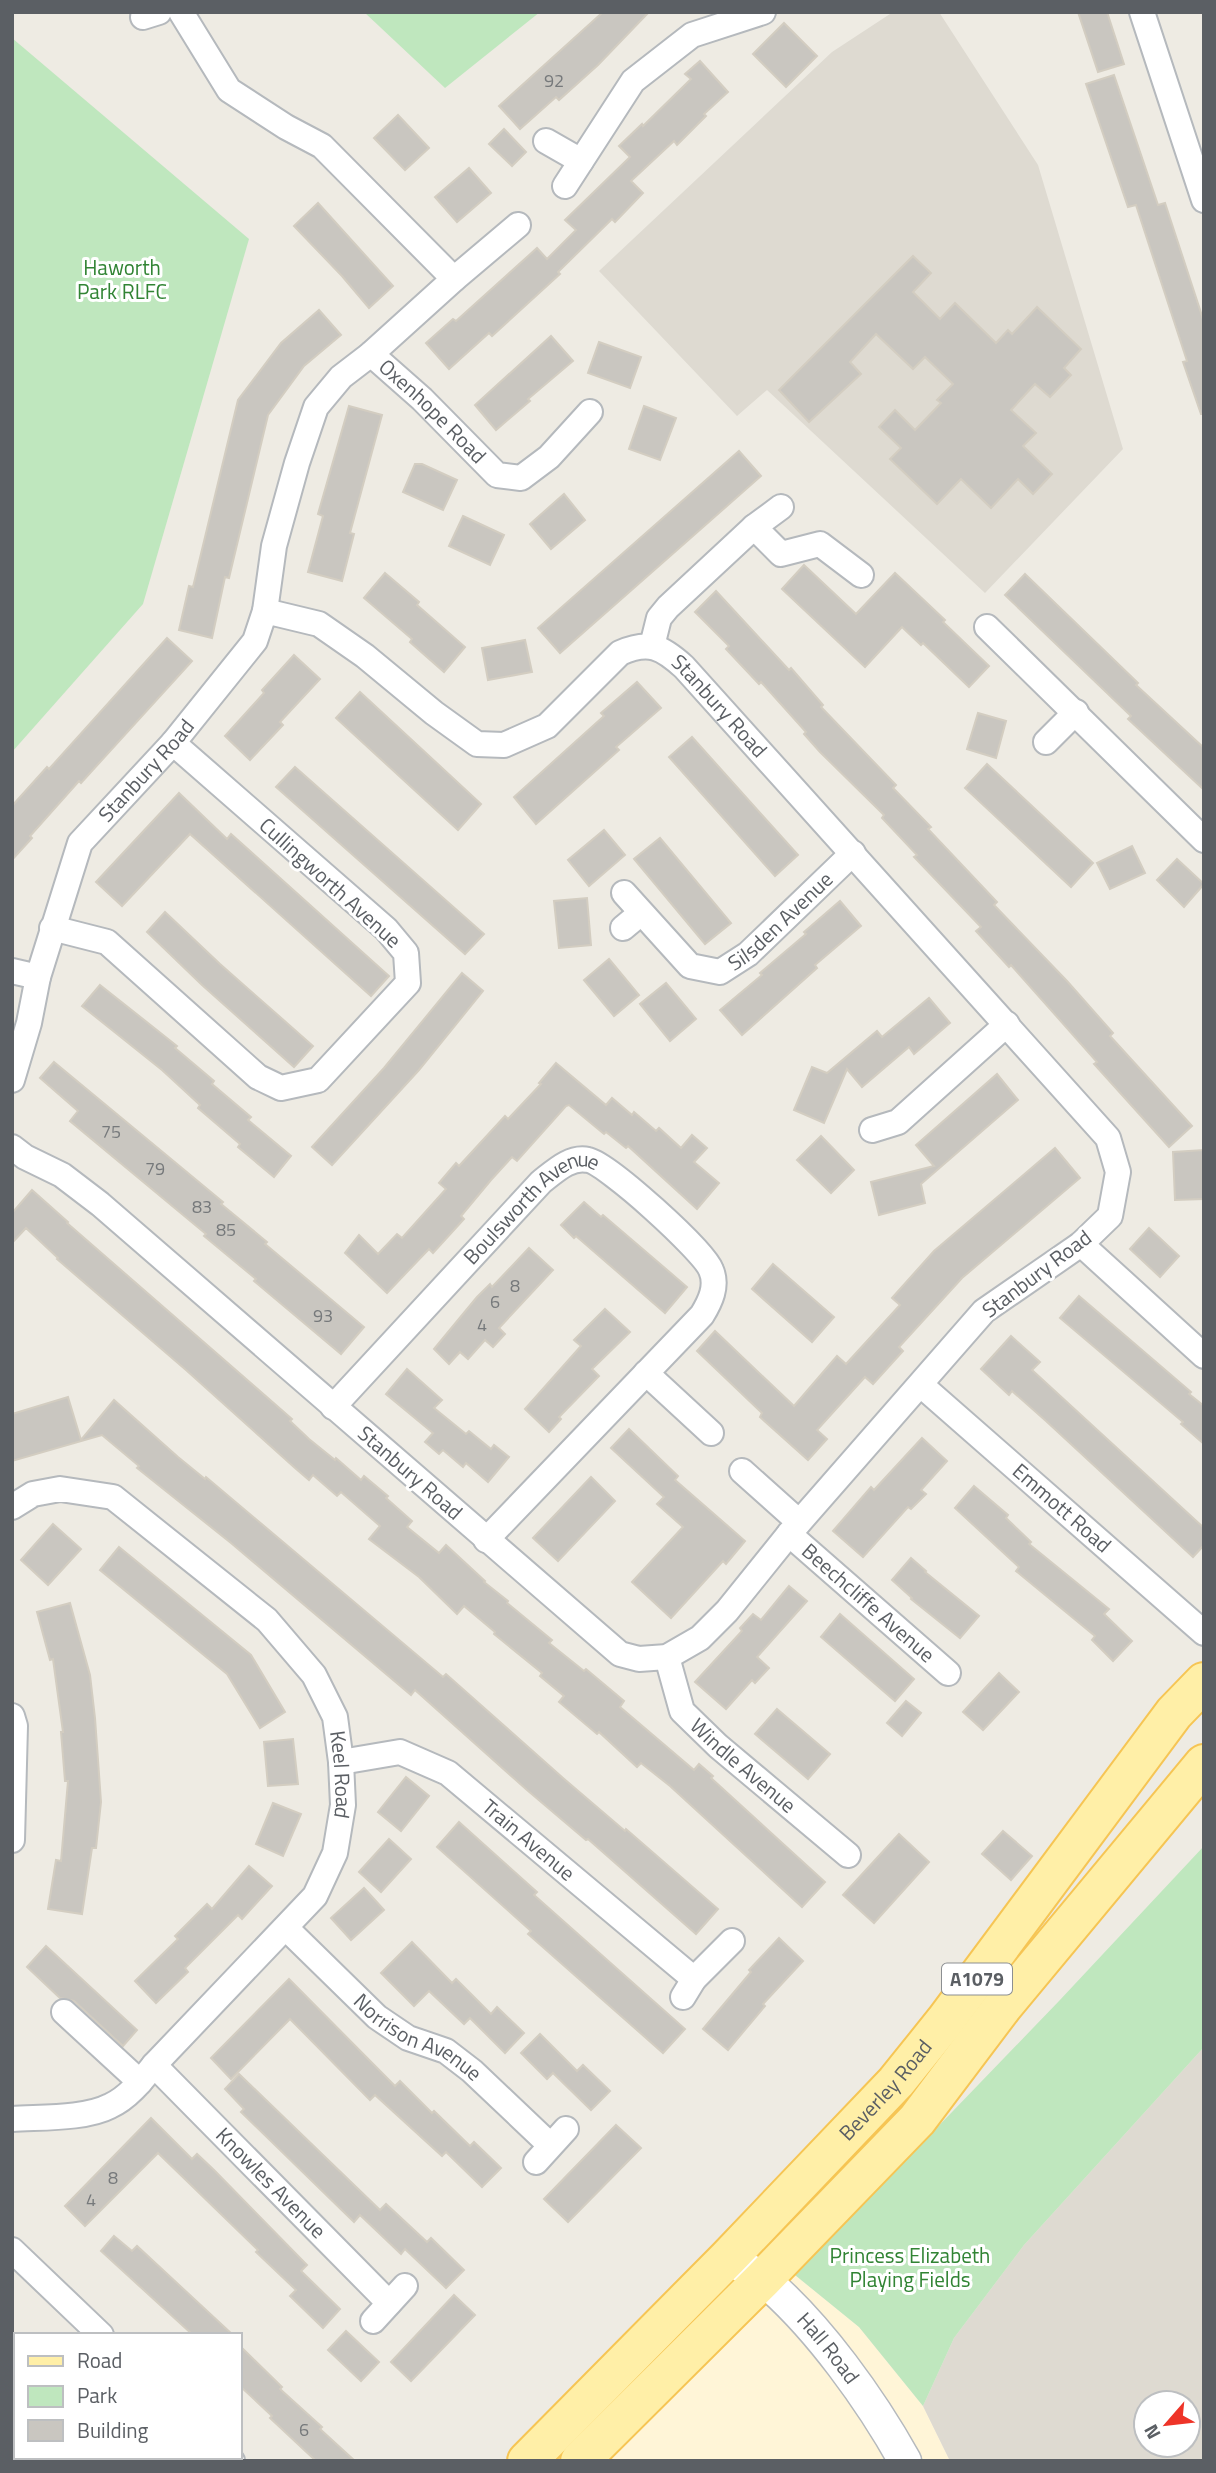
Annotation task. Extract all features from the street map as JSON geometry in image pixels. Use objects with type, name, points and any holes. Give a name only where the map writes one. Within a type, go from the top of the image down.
[{"type":"main road","name":"Beverley Road","points":[[527,2461],[728,2258],[896,2082],[946,2021],[1174,1713],[1204,1682]]},
{"type":"main road","name":"Beverley Road","points":[[580,2461],[763,2279],[917,2120],[1003,2006],[1204,1764]]},
{"type":"street","points":[[181,12],[229,90],[286,127],[322,146],[380,216],[454,279]]},
{"type":"street","points":[[565,186],[633,81],[692,34],[763,12]]},
{"type":"street","points":[[1142,12],[1204,200]]},
{"type":"street","points":[[546,141],[581,161]]},
{"type":"street","name":"Oxenhope Road","points":[[265,611],[274,546],[316,407],[341,377],[518,225]]},
{"type":"street","name":"Oxenhope Road","points":[[371,354],[422,399],[497,475],[521,478],[548,457],[590,412]]},
{"type":"street","points":[[652,646],[659,618],[668,607],[754,527],[781,507]]},
{"type":"street","points":[[754,527],[781,554],[820,544],[860,575]]},
{"type":"street","name":"Stanbury Road","points":[[12,1080],[52,928],[80,843],[173,743],[255,640],[265,611],[318,624],[365,656],[477,744],[504,745],[547,726],[620,653],[636,646],[652,646],[666,651],[684,667],[853,853],[1108,1138],[1118,1172],[1110,1216],[1081,1244],[984,1311],[794,1528],[727,1611],[700,1638],[667,1657],[639,1658],[620,1654],[100,1204],[62,1175],[25,1157],[12,1147]]},
{"type":"street","points":[[988,627],[1204,840]]},
{"type":"street","points":[[1046,741],[1076,712]]},
{"type":"street","name":"Cullingworth Avenue","points":[[52,928],[107,942],[258,1077],[281,1088],[318,1080],[408,983],[406,953],[386,929],[173,743]]},
{"type":"street","name":"Silsden Avenue","points":[[624,893],[632,921],[690,967],[720,972],[748,954],[853,853]]},
{"type":"street","points":[[12,971],[38,977]]},
{"type":"street","points":[[872,1130],[898,1122],[1007,1024]]},
{"type":"street","name":"Boulsworth Avenue","points":[[333,1407],[541,1182],[566,1163],[587,1160],[603,1168],[674,1228],[698,1251],[711,1269],[714,1285],[702,1315],[486,1540]]},
{"type":"street","points":[[1081,1244],[1204,1356]]},
{"type":"street","points":[[646,1373],[711,1433]]},
{"type":"street","name":"Emmott Road","points":[[921,1385],[1204,1633]]},
{"type":"street","points":[[743,1471],[794,1528]]},
{"type":"street","name":"Keel Road","points":[[12,1507],[33,1494],[60,1489],[113,1497],[267,1620],[314,1675],[335,1717],[343,1805],[335,1853],[315,1896],[147,2073],[113,2105],[96,2112],[12,2119]]},
{"type":"street","name":"Beechcliffe Avenue","points":[[794,1528],[947,1675]]},
{"type":"street","name":"Windle Avenue","points":[[667,1657],[682,1711],[718,1746],[848,1855]]},
{"type":"street","points":[[12,1716],[15,1726],[12,1840]]},
{"type":"street","name":"Train Avenue","points":[[341,1762],[400,1752],[448,1773],[688,1988],[732,1941]]},
{"type":"street","name":"Norrison Avenue","points":[[286,1928],[377,2017],[408,2038],[446,2051],[472,2071],[551,2145]]},
{"type":"street","name":"Knowles Avenue","points":[[64,2012],[147,2073],[389,2303]]},
{"type":"street","points":[[12,2250],[99,2333]]},
{"type":"street","name":"Hall Road","points":[[728,2258],[763,2279],[800,2314],[857,2387],[905,2461]]},
{"type":"shaded area","points":[[893,12],[939,12],[1038,165],[1123,449],[985,593],[767,390],[737,416],[599,271],[832,52]]},
{"type":"shaded area","points":[[1204,2047],[1204,2461],[950,2461],[923,2406],[954,2338],[1024,2245]]},
{"type":"shaded area","points":[[795,2275],[859,2327],[923,2406],[950,2461],[608,2461]]},
{"type":"green space","points":[[364,12],[540,12],[445,88]]},
{"type":"green space","name":"Haworth Park RLFC","points":[[12,38],[249,239],[143,604],[12,752]]},
{"type":"green space","name":"Princess Elizabeth Playing Fields","points":[[1204,1846],[1204,2047],[1024,2245],[954,2338],[923,2406],[859,2327],[795,2275]]},
{"type":"building","points":[[603,12],[649,12],[598,65],[559,100],[556,97],[520,129],[499,106]]},
{"type":"building","points":[[1078,12],[1107,12],[1124,64],[1098,72]]},
{"type":"building","points":[[784,23],[817,56],[786,87],[753,54]]},
{"type":"building","points":[[700,61],[728,92],[677,145],[674,141],[631,181],[643,193],[615,222],[612,219],[558,272],[560,274],[492,336],[489,333],[449,369],[426,343],[453,319],[456,321],[537,248],[547,259],[576,230],[565,220],[630,157],[619,146],[691,79],[685,74]]},
{"type":"building","points":[[1114,75],[1158,205],[1165,203],[1204,322],[1204,414],[1201,414],[1183,362],[1187,361],[1136,205],[1128,207],[1086,84]]},
{"type":"building","points":[[398,115],[429,148],[405,170],[374,138]]},
{"type":"building","points":[[504,129],[526,152],[512,166],[489,144]]},
{"type":"building","points":[[469,168],[491,193],[457,222],[435,197]]},
{"type":"building","points":[[318,203],[393,286],[369,308],[294,226]]},
{"type":"building","points":[[913,256],[931,273],[913,292],[940,319],[955,303],[996,343],[1008,330],[1012,334],[1037,307],[1081,349],[1064,368],[1071,375],[1050,397],[1035,384],[1011,410],[1036,433],[1023,446],[1052,474],[1033,494],[1018,479],[991,508],[961,479],[937,504],[890,459],[901,448],[879,427],[895,410],[915,430],[941,403],[937,400],[953,384],[925,357],[913,369],[876,334],[850,362],[861,374],[809,422],[779,390]]},
{"type":"building","points":[[319,310],[341,335],[304,366],[268,415],[229,578],[225,577],[212,638],[179,630],[189,586],[193,587],[238,400],[281,343]]},
{"type":"building","points":[[551,336],[573,361],[496,430],[475,405]]},
{"type":"building","points":[[599,342],[641,357],[630,388],[588,373]]},
{"type":"building","points":[[349,406],[382,415],[350,533],[354,534],[342,581],[308,572],[323,516],[318,514]]},
{"type":"building","points":[[644,406],[676,418],[660,460],[629,449]]},
{"type":"building","points":[[739,451],[761,476],[560,653],[538,628]]},
{"type":"building","points":[[415,464],[422,464],[457,480],[443,510],[403,492]]},
{"type":"building","points":[[564,494],[585,520],[551,549],[530,524]]},
{"type":"building","points":[[463,516],[504,535],[490,565],[449,546]]},
{"type":"building","points":[[804,565],[856,614],[895,573],[989,666],[969,687],[902,627],[865,667],[782,589]]},
{"type":"building","points":[[385,573],[465,647],[444,672],[410,642],[412,639],[364,598]]},
{"type":"building","points":[[1025,574],[1138,683],[1136,685],[1204,748],[1204,790],[1128,719],[1131,716],[1005,595]]},
{"type":"building","points":[[716,591],[789,670],[791,668],[823,705],[821,707],[896,785],[893,788],[931,827],[928,829],[997,902],[994,905],[1067,981],[1113,1033],[1110,1036],[1192,1126],[1169,1147],[1094,1064],[1097,1062],[1011,965],[1009,967],[976,931],[981,927],[914,857],[917,855],[882,818],[884,815],[820,752],[804,734],[806,732],[761,682],[759,684],[726,649],[729,646],[695,612]]},
{"type":"building","points":[[167,638],[192,661],[81,783],[79,781],[12,860],[12,806],[47,767],[49,769]]},
{"type":"building","points":[[525,640],[532,672],[488,680],[482,648]]},
{"type":"building","points":[[294,655],[320,679],[280,722],[283,725],[250,760],[225,736]]},
{"type":"building","points":[[637,682],[661,708],[616,747],[619,750],[536,824],[514,797],[604,716],[601,713]]},
{"type":"building","points":[[360,692],[481,804],[458,830],[336,718]]},
{"type":"building","points":[[978,713],[1006,721],[996,758],[967,749]]},
{"type":"building","points":[[692,737],[798,855],[775,876],[669,757]]},
{"type":"building","points":[[987,764],[1093,863],[1071,887],[965,788]]},
{"type":"building","points":[[295,767],[484,934],[465,954],[276,787]]},
{"type":"building","points":[[179,793],[227,839],[231,834],[389,976],[371,996],[190,834],[122,906],[96,882]]},
{"type":"building","points":[[604,830],[625,855],[589,886],[568,860]]},
{"type":"building","points":[[660,838],[731,923],[705,944],[634,859]]},
{"type":"building","points":[[1132,846],[1145,873],[1110,889],[1097,863]]},
{"type":"building","points":[[1177,859],[1204,884],[1184,907],[1157,880]]},
{"type":"building","points":[[587,898],[591,945],[559,948],[554,901]]},
{"type":"building","points":[[840,901],[861,926],[815,965],[817,968],[742,1035],[720,1010],[762,975],[760,973]]},
{"type":"building","points":[[165,912],[313,1046],[294,1067],[147,932]]},
{"type":"building","points":[[609,959],[639,995],[614,1016],[584,980]]},
{"type":"building","points":[[462,973],[483,991],[419,1070],[332,1165],[312,1147],[384,1068]]},
{"type":"building","points":[[666,983],[696,1019],[670,1041],[640,1004]]},
{"type":"building","points":[[100,985],[177,1046],[175,1048],[214,1081],[212,1084],[251,1117],[248,1120],[291,1156],[274,1177],[238,1147],[240,1144],[198,1108],[200,1105],[162,1070],[82,1006]]},
{"type":"building","points":[[929,998],[950,1023],[914,1054],[909,1047],[862,1087],[847,1069],[824,1123],[794,1110],[812,1067],[827,1073],[877,1031],[882,1037]]},
{"type":"building","points":[[54,1062],[223,1202],[221,1204],[267,1242],[265,1244],[364,1327],[341,1354],[254,1281],[256,1279],[204,1236],[206,1234],[70,1121],[78,1111],[40,1078]]},
{"type":"building","points":[[556,1063],[606,1105],[612,1098],[656,1131],[659,1128],[681,1148],[692,1135],[707,1148],[694,1162],[719,1183],[697,1209],[628,1146],[626,1148],[606,1132],[604,1134],[569,1105],[517,1161],[512,1157],[461,1216],[464,1219],[433,1253],[429,1249],[387,1293],[345,1253],[359,1235],[378,1254],[397,1234],[402,1238],[446,1189],[439,1183],[456,1163],[459,1166],[505,1116],[508,1119],[541,1084],[539,1083]]},
{"type":"building","points":[[997,1074],[1018,1100],[921,1184],[925,1203],[879,1215],[871,1182],[934,1166],[916,1145]]},
{"type":"building","points":[[821,1136],[854,1170],[831,1193],[797,1160]]},
{"type":"building","points":[[1055,1148],[1080,1178],[962,1278],[899,1347],[903,1351],[873,1384],[865,1377],[817,1430],[827,1439],[808,1460],[760,1417],[762,1413],[697,1351],[715,1331],[794,1406],[837,1356],[846,1364],[900,1305],[892,1298],[934,1251]]},
{"type":"building","points":[[1204,1150],[1204,1199],[1175,1200],[1173,1152]]},
{"type":"building","points":[[32,1190],[292,1419],[290,1421],[309,1439],[361,1480],[364,1476],[388,1496],[386,1498],[412,1521],[407,1527],[439,1553],[446,1545],[508,1601],[507,1603],[552,1640],[549,1643],[624,1701],[620,1707],[694,1770],[699,1764],[825,1882],[802,1907],[670,1786],[641,1763],[637,1767],[599,1732],[597,1734],[559,1702],[564,1696],[540,1676],[542,1673],[494,1634],[495,1632],[464,1606],[457,1614],[419,1577],[369,1539],[380,1526],[341,1492],[337,1496],[313,1475],[309,1480],[57,1259],[26,1228],[12,1243],[12,1213]]},
{"type":"building","points":[[584,1202],[687,1287],[665,1313],[561,1225]]},
{"type":"building","points":[[1149,1228],[1179,1256],[1160,1277],[1130,1249]]},
{"type":"building","points":[[529,1248],[553,1270],[499,1328],[505,1334],[493,1347],[485,1340],[468,1359],[460,1352],[449,1364],[434,1349],[477,1297],[490,1284],[492,1287]]},
{"type":"building","points":[[773,1264],[834,1317],[812,1342],[752,1289]]},
{"type":"building","points":[[1079,1296],[1204,1406],[1204,1444],[1181,1424],[1183,1422],[1060,1318]]},
{"type":"building","points":[[605,1309],[630,1332],[592,1369],[599,1376],[559,1417],[561,1419],[549,1432],[525,1409],[581,1346],[574,1340]]},
{"type":"building","points":[[1011,1336],[1040,1362],[1032,1370],[1204,1528],[1204,1545],[1193,1557],[1046,1421],[1012,1391],[1009,1395],[981,1369]]},
{"type":"building","points":[[407,1369],[442,1400],[434,1408],[466,1434],[469,1431],[491,1449],[494,1445],[509,1457],[488,1482],[466,1463],[463,1467],[443,1450],[439,1454],[425,1442],[433,1433],[386,1394]]},
{"type":"building","points":[[68,1397],[81,1440],[114,1400],[178,1457],[205,1479],[206,1477],[443,1677],[446,1674],[563,1778],[718,1909],[696,1934],[415,1690],[411,1695],[231,1543],[137,1468],[139,1466],[102,1435],[12,1461],[12,1414]]},
{"type":"building","points":[[629,1429],[678,1476],[675,1480],[745,1541],[726,1564],[723,1561],[671,1618],[632,1582],[683,1527],[657,1504],[664,1497],[611,1448]]},
{"type":"building","points":[[922,1438],[947,1461],[921,1490],[926,1494],[911,1509],[908,1507],[863,1557],[833,1531],[871,1487],[874,1490]]},
{"type":"building","points":[[591,1477],[615,1501],[558,1561],[533,1538]]},
{"type":"building","points":[[974,1486],[1008,1515],[1006,1518],[1031,1542],[1029,1544],[1109,1609],[1104,1614],[1132,1641],[1113,1661],[1092,1640],[1095,1636],[1016,1571],[1019,1567],[955,1508]]},
{"type":"building","points":[[53,1524],[81,1549],[48,1585],[21,1560]]},
{"type":"building","points":[[119,1547],[251,1655],[285,1712],[260,1728],[227,1674],[100,1570]]},
{"type":"building","points":[[911,1558],[979,1616],[960,1638],[911,1599],[892,1580]]},
{"type":"building","points":[[789,1586],[807,1601],[757,1657],[769,1668],[755,1683],[752,1680],[726,1709],[695,1682],[742,1631],[740,1628],[753,1614],[761,1620]]},
{"type":"building","points":[[70,1603],[90,1675],[101,1802],[96,1848],[92,1848],[82,1914],[48,1909],[56,1860],[61,1861],[68,1781],[65,1781],[63,1732],[53,1659],[50,1660],[37,1612]]},
{"type":"building","points":[[840,1614],[914,1679],[895,1701],[821,1637]]},
{"type":"building","points":[[999,1673],[1019,1692],[983,1730],[963,1712]]},
{"type":"building","points":[[906,1701],[921,1713],[902,1736],[887,1723]]},
{"type":"building","points":[[777,1709],[830,1754],[808,1779],[755,1734]]},
{"type":"building","points":[[293,1739],[298,1784],[268,1786],[264,1742]]},
{"type":"building","points":[[406,1777],[429,1796],[401,1831],[378,1812]]},
{"type":"building","points":[[273,1803],[301,1814],[283,1856],[256,1844]]},
{"type":"building","points":[[459,1822],[537,1892],[534,1895],[685,2029],[663,2053],[528,1934],[531,1931],[437,1847]]},
{"type":"building","points":[[1003,1831],[1032,1856],[1011,1880],[982,1854]]},
{"type":"building","points":[[899,1834],[929,1862],[874,1923],[843,1895]]},
{"type":"building","points":[[389,1839],[411,1859],[381,1892],[359,1872]]},
{"type":"building","points":[[249,1866],[272,1886],[242,1919],[238,1915],[185,1968],[188,1972],[156,2003],[135,1981],[178,1939],[175,1936],[207,1904],[212,1909]]},
{"type":"building","points":[[364,1888],[384,1910],[351,1940],[331,1918]]},
{"type":"building","points":[[779,1938],[803,1961],[763,2004],[765,2006],[728,2050],[703,2029],[751,1972],[749,1970]]},
{"type":"building","points":[[412,1942],[452,1983],[456,1979],[491,2014],[497,2007],[524,2033],[505,2053],[470,2018],[464,2024],[429,1991],[414,2006],[381,1973]]},
{"type":"building","points":[[46,1946],[137,2030],[123,2046],[74,2001],[60,1998],[27,1967]]},
{"type":"building","points":[[289,1979],[395,2086],[400,2081],[470,2146],[474,2142],[501,2168],[482,2187],[446,2152],[442,2156],[375,2095],[370,2100],[290,2019],[231,2079],[211,2058]]},
{"type":"building","points":[[540,2034],[577,2071],[583,2065],[610,2091],[591,2110],[553,2073],[547,2079],[521,2053]]},
{"type":"building","points":[[239,2074],[380,2210],[386,2204],[427,2242],[431,2238],[464,2270],[446,2288],[405,2249],[401,2254],[360,2215],[354,2222],[241,2112],[244,2109],[225,2089]]},
{"type":"building","points":[[151,2118],[192,2159],[197,2154],[214,2170],[307,2265],[301,2271],[340,2309],[323,2328],[290,2296],[296,2290],[158,2153],[85,2226],[65,2206]]},
{"type":"building","points":[[616,2125],[641,2148],[568,2222],[544,2199]]},
{"type":"building","points":[[114,2236],[132,2251],[137,2246],[231,2333],[191,2333],[101,2251]]},
{"type":"building","points":[[454,2295],[475,2315],[411,2381],[391,2362]]},
{"type":"building","points":[[346,2331],[379,2362],[361,2381],[328,2350]]},
{"type":"building","points":[[242,2348],[282,2387],[280,2389],[355,2461],[316,2461],[270,2418],[272,2416],[242,2388]]}]
